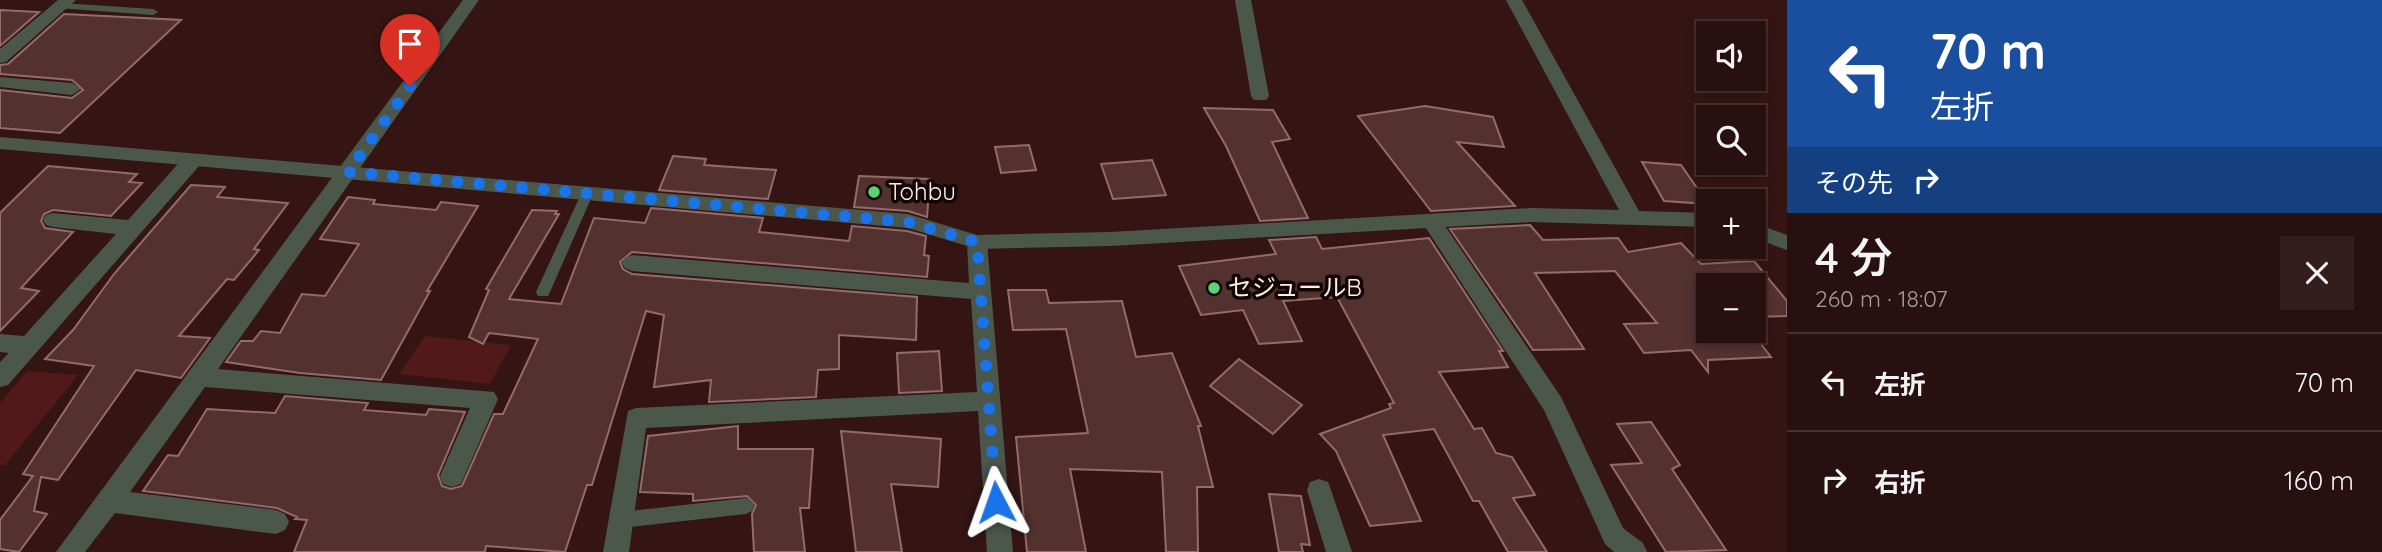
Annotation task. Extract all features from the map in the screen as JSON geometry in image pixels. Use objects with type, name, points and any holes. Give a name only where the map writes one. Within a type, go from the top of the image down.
[{"type":"street","points":[[69,552],[109,501],[471,0]]},
{"type":"street","points":[[1243,0],[1260,96]]},
{"type":"street","points":[[1514,0],[1631,215]]},
{"type":"street","points":[[0,58],[65,3]]},
{"type":"street","points":[[0,82],[72,89]]},
{"type":"street","points":[[0,143],[908,222],[977,242],[1110,239],[1531,215],[1631,215],[1696,219]]},
{"type":"street","points":[[0,378],[193,160]]},
{"type":"street","points":[[53,220],[133,228]]},
{"type":"street","points":[[1432,222],[1553,404],[1614,536],[1634,552]]},
{"type":"street","points":[[1766,235],[1787,243]]},
{"type":"street","points":[[977,242],[1000,552]]},
{"type":"street","points":[[632,263],[980,292]]},
{"type":"street","points":[[0,342],[29,345]]},
{"type":"street","points":[[198,377],[486,399],[452,476]]},
{"type":"street","points":[[616,552],[636,418],[989,401]]},
{"type":"street","points":[[1320,490],[1339,552]]},
{"type":"street","points":[[109,501],[276,522]]},
{"type":"lane","points":[[65,3],[153,12]]},
{"type":"lane","points":[[543,292],[587,194]]},
{"type":"lane","points":[[621,520],[746,506]]},
{"type":"shaded area","points":[[425,336],[511,345],[490,384],[399,374]]},
{"type":"shaded area","points":[[27,371],[78,375],[5,465],[0,465],[0,403]]},
{"type":"building","points":[[0,10],[39,12],[0,46]]},
{"type":"building","points":[[64,14],[181,20],[60,133],[0,128],[0,90],[72,98],[83,90],[72,80],[0,74],[0,65],[8,64]]},
{"type":"building","points":[[1425,106],[1493,117],[1504,147],[1457,142],[1515,206],[1431,211],[1358,116]]},
{"type":"building","points":[[1204,108],[1273,110],[1290,139],[1272,142],[1308,218],[1260,221],[1226,146]]},
{"type":"building","points":[[1029,145],[1036,170],[1001,173],[995,147]]},
{"type":"building","points":[[673,156],[706,159],[704,165],[776,170],[768,199],[659,190]]},
{"type":"building","points":[[1152,160],[1166,195],[1113,199],[1101,164]]},
{"type":"building","points":[[1642,162],[1681,165],[1698,189],[1696,203],[1664,201]]},
{"type":"building","points":[[48,166],[137,174],[129,182],[142,183],[111,216],[53,210],[44,214],[41,221],[45,228],[73,232],[21,288],[39,291],[0,331],[0,213]]},
{"type":"building","points":[[859,176],[930,179],[927,217],[908,211],[854,207]]},
{"type":"building","points":[[191,185],[225,187],[217,197],[288,203],[254,249],[259,250],[234,280],[227,279],[179,336],[210,338],[181,378],[136,370],[58,480],[41,477],[34,511],[47,514],[19,552],[0,549],[0,520],[33,476],[23,474],[94,366],[45,359],[73,330],[114,274]]},
{"type":"building","points":[[348,197],[375,200],[373,204],[436,210],[441,202],[478,206],[427,291],[430,291],[381,380],[300,373],[226,362],[241,341],[253,341],[261,331],[280,333],[302,294],[325,296],[359,244],[320,239]]},
{"type":"building","points":[[651,208],[763,218],[759,232],[849,241],[852,226],[907,231],[926,236],[924,255],[929,256],[927,277],[632,252],[620,262],[623,269],[632,274],[917,297],[916,340],[839,335],[839,369],[818,370],[816,397],[709,402],[711,380],[654,387],[664,315],[646,311],[592,485],[587,485],[565,552],[486,546],[485,552],[294,552],[307,520],[295,519],[297,517],[277,508],[143,491],[168,455],[178,456],[207,409],[275,413],[285,396],[368,403],[364,410],[426,415],[429,409],[465,412],[438,475],[442,486],[451,489],[462,486],[494,414],[503,414],[538,339],[489,333],[483,344],[469,337],[489,290],[486,289],[532,210],[557,211],[555,214],[559,214],[509,299],[561,304],[594,218],[645,223]]},
{"type":"building","points":[[1530,225],[1543,240],[1618,238],[1628,252],[1681,243],[1701,264],[1754,261],[1764,273],[1696,273],[1696,343],[1760,343],[1771,357],[1708,360],[1708,372],[1691,350],[1644,353],[1624,324],[1657,323],[1615,271],[1535,273],[1584,349],[1533,350],[1450,229]]},
{"type":"building","points":[[1316,237],[1322,249],[1429,238],[1503,351],[1499,351],[1508,367],[1439,372],[1474,429],[1482,428],[1496,453],[1512,457],[1535,495],[1513,498],[1547,552],[1508,552],[1479,501],[1473,501],[1434,429],[1383,435],[1421,521],[1370,526],[1336,451],[1320,434],[1391,408],[1389,404],[1394,403],[1337,297],[1283,301],[1302,341],[1259,344],[1243,310],[1201,315],[1179,266],[1276,254],[1269,240]]},
{"type":"building","points":[[1766,276],[1787,301],[1787,316],[1766,317]]},
{"type":"building","points":[[1008,290],[1046,290],[1049,303],[1122,301],[1136,357],[1172,353],[1201,426],[1198,426],[1213,487],[1197,487],[1198,552],[1166,552],[1162,472],[1070,469],[1086,552],[1027,552],[1016,437],[1088,433],[1066,329],[1013,330]]},
{"type":"building","points":[[939,351],[942,391],[899,393],[897,353]]},
{"type":"building","points":[[1239,359],[1302,405],[1273,434],[1210,386]]},
{"type":"building","points":[[1651,422],[1680,465],[1672,469],[1726,550],[1666,552],[1611,465],[1642,463],[1617,424]]},
{"type":"building","points":[[738,426],[738,449],[813,449],[809,508],[800,508],[805,552],[754,552],[752,514],[756,505],[747,496],[693,501],[693,494],[640,492],[648,436]]},
{"type":"building","points":[[841,431],[941,439],[938,487],[891,484],[902,552],[856,552]]},
{"type":"building","points":[[1269,494],[1301,496],[1310,545],[1301,544],[1303,552],[1279,552]]},
{"type":"place","name":"Tohbu","points":[[874,192]]},
{"type":"place","name":"セジュールB","points":[[1214,288]]},
{"type":"route","points":[[410,86],[348,172],[908,222],[977,242],[996,502]]}]
